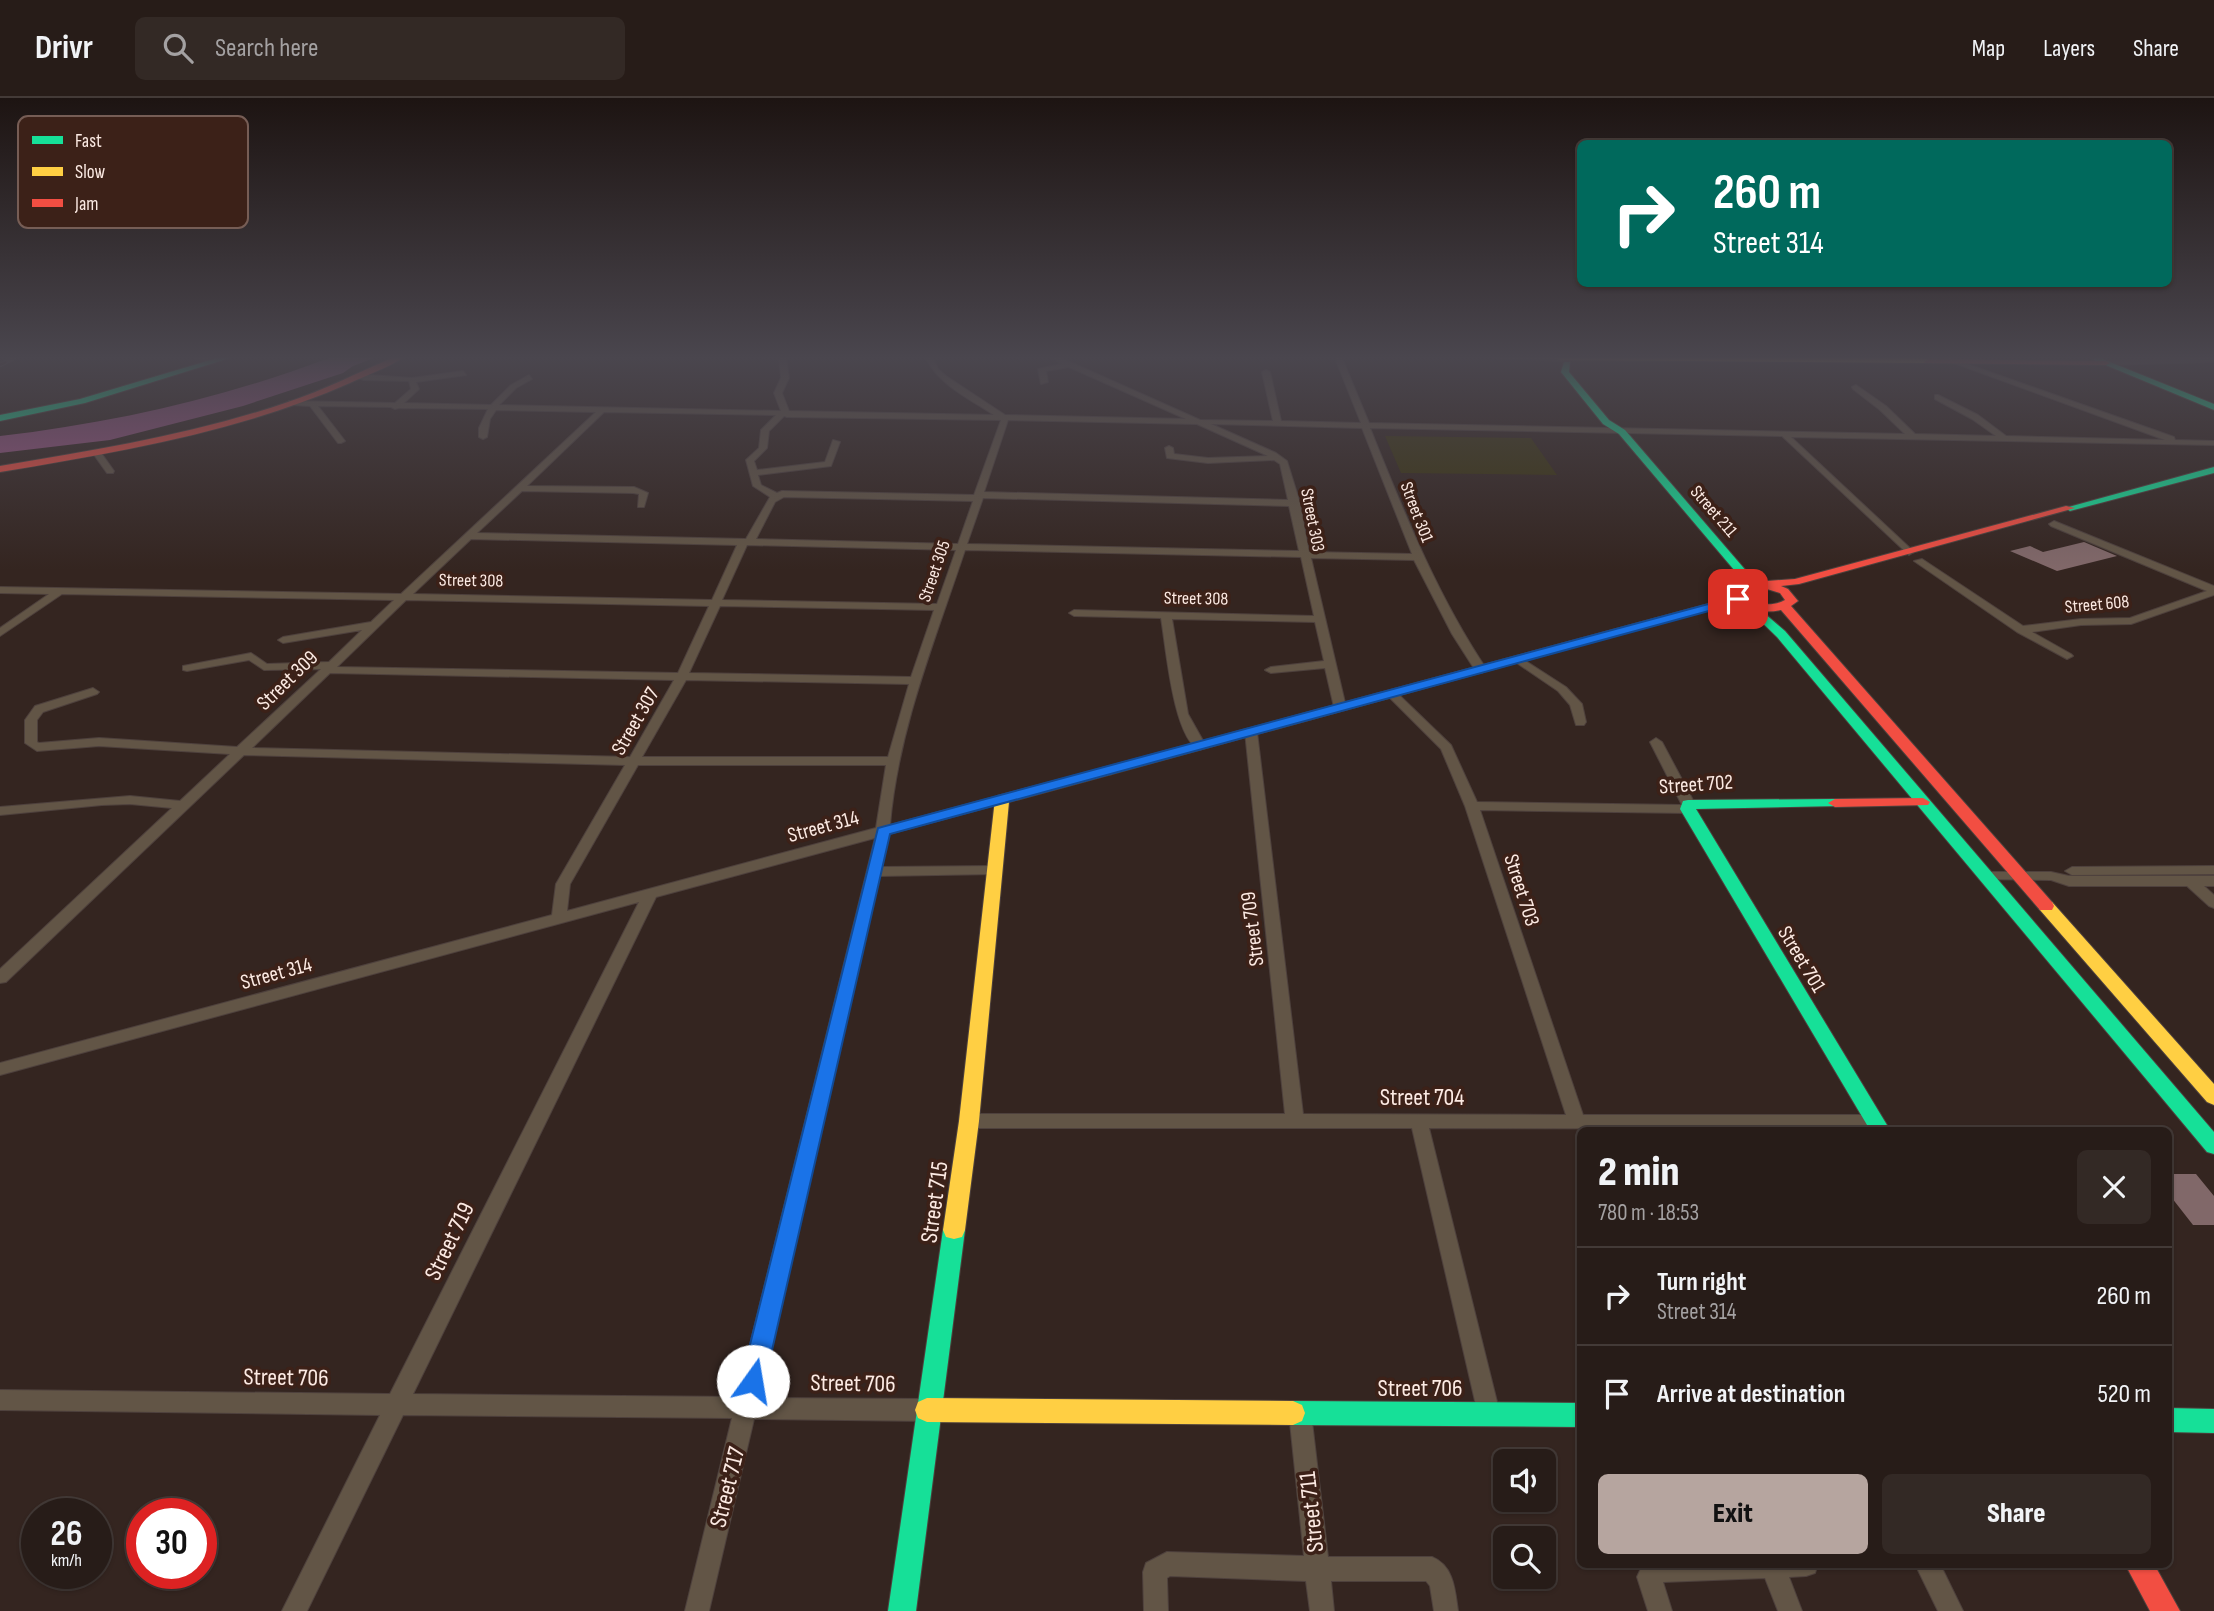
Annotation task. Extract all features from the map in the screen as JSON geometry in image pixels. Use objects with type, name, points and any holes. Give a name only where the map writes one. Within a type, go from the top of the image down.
[{"type":"street","points":[[0,468],[96,452],[192,429]]},
{"type":"street","points":[[332,429],[341,441]]},
{"type":"street","points":[[483,429],[483,437]]},
{"type":"street","name":"Street 309","points":[[0,978],[582,429]]},
{"type":"street","points":[[767,429],[767,440],[761,453],[750,460],[757,486],[783,485],[978,497],[1295,503]]},
{"type":"street","name":"Street 305","points":[[883,831],[885,796],[915,681],[1002,429]]},
{"type":"street","points":[[1211,429],[1277,457]]},
{"type":"street","name":"Street 301","points":[[1369,429],[1418,557],[1454,633],[1481,670]]},
{"type":"street","points":[[1450,429],[2214,443]]},
{"type":"street","name":"Street 211","points":[[1622,429],[1622,432],[1757,583]]},
{"type":"street","points":[[1904,429],[1914,438]]},
{"type":"street","points":[[1991,429],[2006,440]]},
{"type":"street","points":[[2142,429],[2182,443]]},
{"type":"street","points":[[1785,435],[1914,556],[2021,630],[2067,656]]},
{"type":"street","points":[[752,473],[783,485],[828,464],[836,442]]},
{"type":"street","points":[[1169,448],[1170,456],[1179,458],[1224,460],[1277,457]]},
{"type":"street","points":[[96,452],[110,471]]},
{"type":"street","name":"Street 303","points":[[1277,457],[1286,467],[1295,503],[1304,556],[1339,707]]},
{"type":"street","points":[[1743,602],[1772,608],[1811,590],[1914,556],[2214,470]]},
{"type":"street","points":[[2214,482],[2054,524],[1795,582],[1732,586],[1731,592],[1781,634],[2214,1146]]},
{"type":"street","name":"Street 307","points":[[559,918],[563,884],[683,675],[747,541],[783,485]]},
{"type":"street","points":[[519,488],[634,490],[644,493],[641,505]]},
{"type":"street","points":[[2054,524],[2214,591]]},
{"type":"street","points":[[468,536],[1418,557]]},
{"type":"street","points":[[1757,583],[1778,588],[2019,876],[2214,1097]]},
{"type":"street","name":"Street 308","points":[[0,590],[941,607]]},
{"type":"street","points":[[0,633],[60,591]]},
{"type":"street","name":"Street 608","points":[[2021,630],[2081,622],[2130,621],[2214,591]]},
{"type":"street","name":"Street 314","points":[[0,1069],[1518,659],[1743,602]]},
{"type":"street","name":"Street 308","points":[[1074,613],[1318,619]]},
{"type":"street","points":[[1166,615],[1182,713],[1200,746]]},
{"type":"street","points":[[283,640],[374,625]]},
{"type":"street","points":[[187,668],[251,656],[264,667],[915,681]]},
{"type":"street","points":[[1518,659],[1562,690],[1576,704],[1580,722]]},
{"type":"street","points":[[1270,670],[1329,664]]},
{"type":"street","points":[[93,692],[39,709],[31,720],[31,743],[37,747],[99,742],[241,751],[634,761],[893,761]]},
{"type":"street","name":"Street 703","points":[[1392,694],[1447,748],[1472,806],[1577,1122]]},
{"type":"street","name":"Street 709","points":[[1251,732],[1295,1121]]},
{"type":"street","points":[[1656,742],[1688,806]]},
{"type":"street","name":"Street 715","points":[[902,1611],[927,1410],[969,1121],[1002,799]]},
{"type":"street","points":[[0,811],[131,800],[183,805]]},
{"type":"street","name":"Street 702","points":[[1472,806],[1923,802]]},
{"type":"street","name":"Street 701","points":[[1688,806],[1877,1126]]},
{"type":"street","name":"Street 717","points":[[696,1611],[747,1408],[883,831]]},
{"type":"street","points":[[873,872],[995,870]]},
{"type":"street","points":[[2051,876],[2058,871],[2214,870]]},
{"type":"street","points":[[1985,876],[2051,876],[2069,881],[2214,881]]},
{"type":"street","points":[[2191,881],[2214,903]]},
{"type":"street","name":"Street 719","points":[[294,1611],[650,894]]},
{"type":"street","name":"Street 704","points":[[969,1121],[1577,1122],[1877,1126]]},
{"type":"street","points":[[1419,1122],[1489,1414]]},
{"type":"street","name":"Street 706","points":[[0,1400],[1577,1415]]},
{"type":"street","name":"Street 711","points":[[1300,1413],[1322,1611]]},
{"type":"street","points":[[2172,1420],[2214,1421]]},
{"type":"street","points":[[1156,1611],[1155,1572],[1167,1564],[1317,1569],[1432,1569],[1441,1581],[1446,1611]]},
{"type":"street","points":[[1660,1611],[1649,1577],[1653,1570],[1713,1568]]},
{"type":"street","points":[[1774,1568],[1790,1611]]},
{"type":"street","points":[[1929,1568],[1951,1611]]},
{"type":"street","points":[[2140,1568],[2166,1611]]},
{"type":"shaded area","points":[[155,429],[110,440],[0,453],[0,436],[42,431]]},
{"type":"shaded area","points":[[1385,436],[1531,438],[1557,475],[1401,473]]},
{"type":"building","points":[[2084,542],[2117,556],[2057,571],[2010,551],[2030,546],[2043,552]]},
{"type":"building","points":[[2172,1174],[2196,1174],[2214,1196],[2214,1225],[2193,1225],[2172,1198]]},
{"type":"traffic: fast","points":[[1617,429],[1750,582]]},
{"type":"traffic: fast","points":[[2070,508],[2214,470]]},
{"type":"traffic: fast","points":[[1107,771],[1738,599]]},
{"type":"traffic: fast","points":[[1749,604],[1781,634],[2214,1146]]},
{"type":"traffic: fast","points":[[1835,803],[1688,804],[1688,809],[1878,1127]]},
{"type":"traffic: fast","points":[[902,1611],[954,1230]]},
{"type":"traffic: fast","points":[[1293,1413],[1577,1415]]},
{"type":"traffic: fast","points":[[2172,1420],[2214,1421]]},
{"type":"traffic: slow","points":[[954,1230],[969,1121],[1002,799],[1107,771]]},
{"type":"traffic: slow","points":[[2046,906],[2214,1097]]},
{"type":"traffic: slow","points":[[927,1410],[1293,1413]]},
{"type":"traffic: jam","points":[[0,469],[110,450],[205,429]]},
{"type":"traffic: jam","points":[[1763,584],[1795,582],[2070,508]]},
{"type":"traffic: jam","points":[[1757,583],[1784,591],[1792,601],[1776,608],[1760,608],[1744,602],[1731,592],[1732,586],[1757,583]]},
{"type":"traffic: jam","points":[[1785,607],[2046,906]]},
{"type":"traffic: jam","points":[[1835,803],[1923,802]]},
{"type":"traffic: jam","points":[[2140,1568],[2166,1611]]},
{"type":"route","points":[[753,1381],[883,831],[1738,599]]}]
